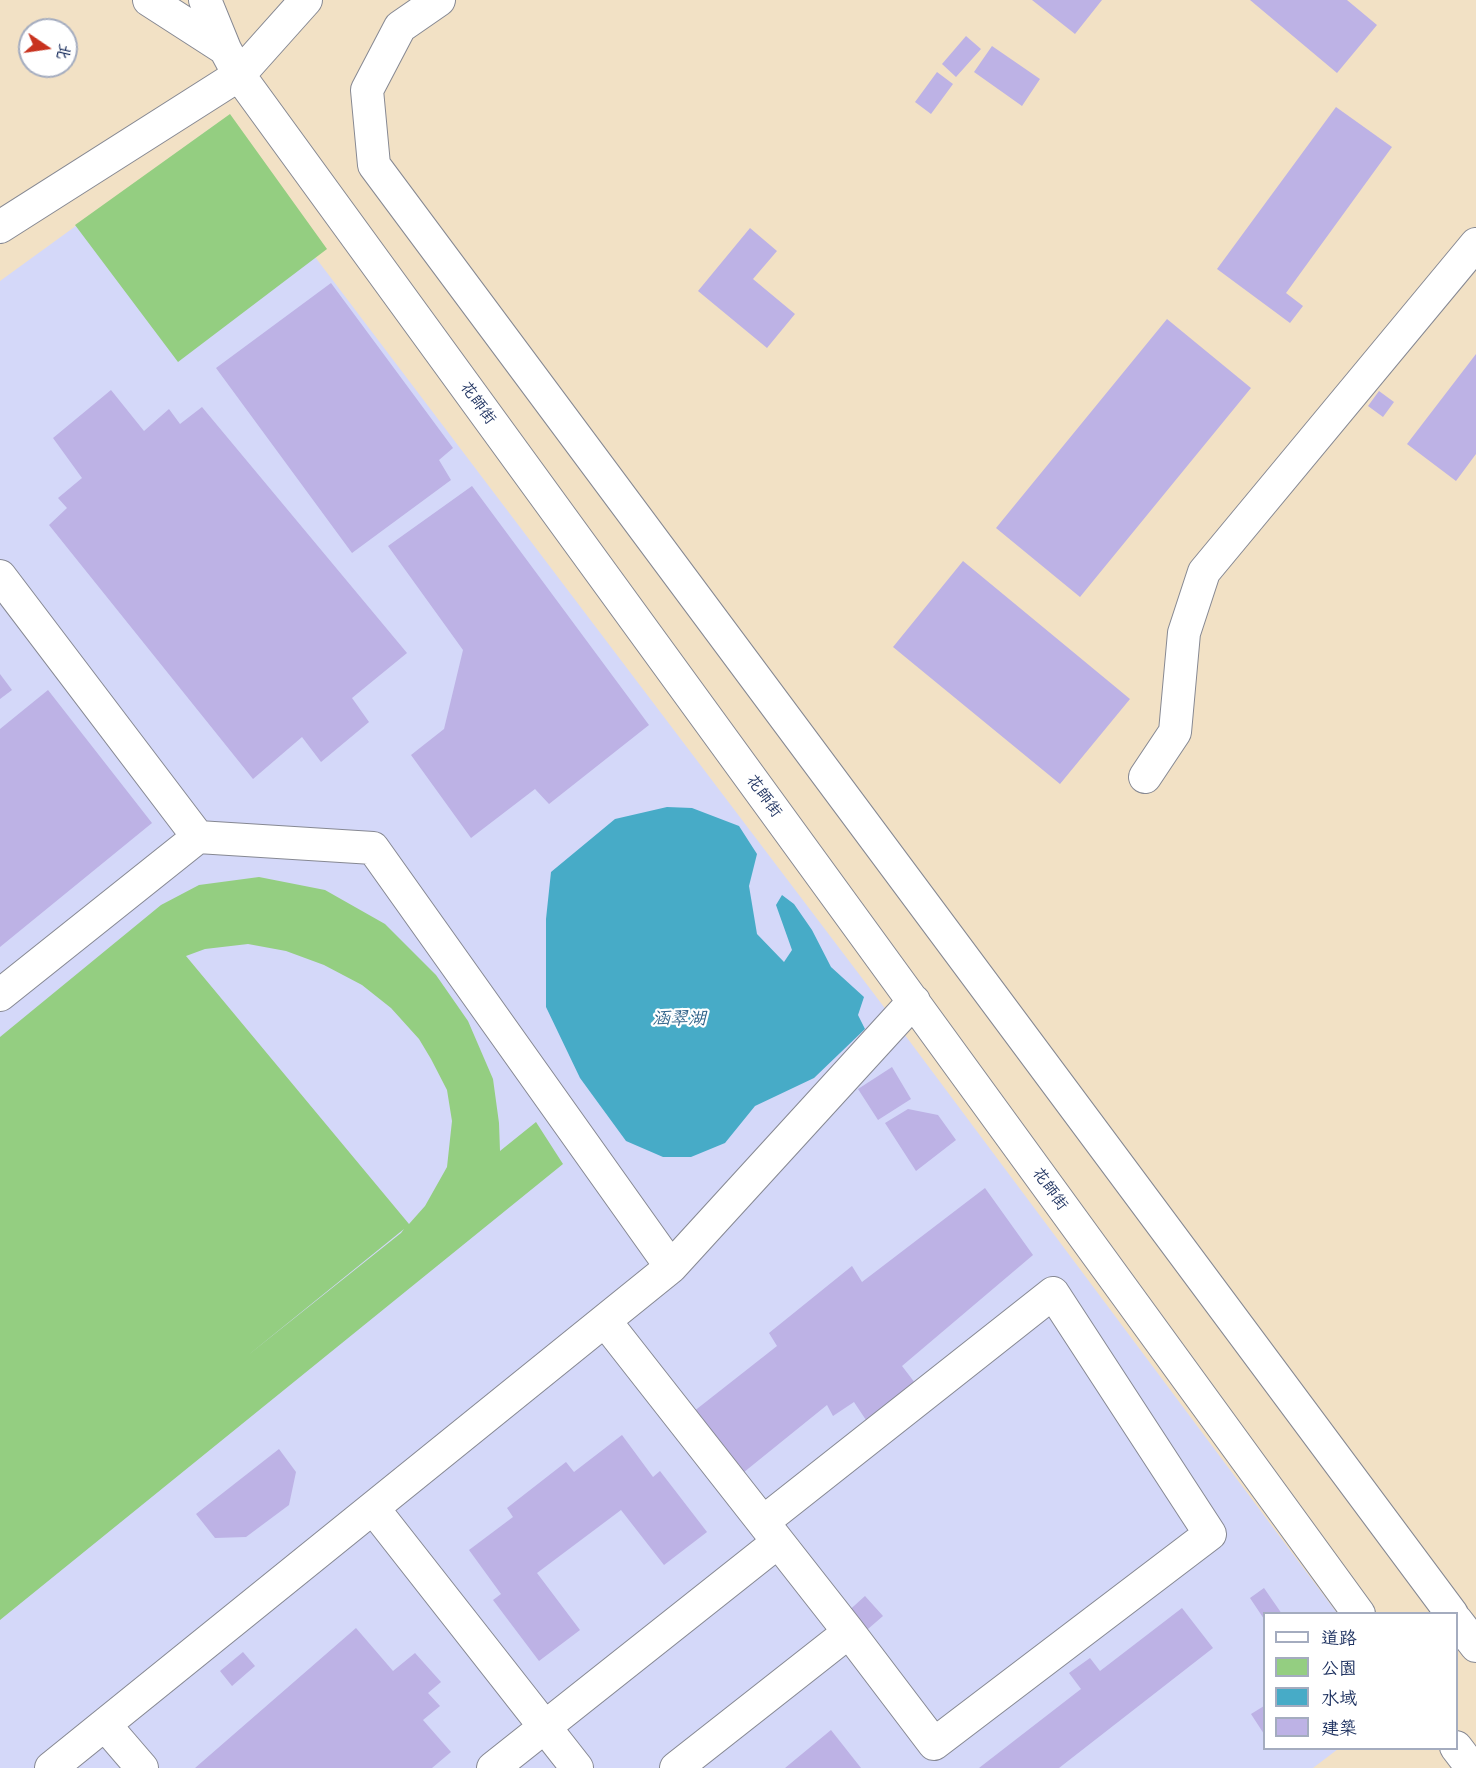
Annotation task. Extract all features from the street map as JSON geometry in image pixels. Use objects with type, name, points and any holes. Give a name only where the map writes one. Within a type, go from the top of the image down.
[{"type":"street","name":"花師街","points":[[149,0],[232,62],[1358,1612]]},
{"type":"street","points":[[205,0],[232,62]]},
{"type":"street","points":[[0,227],[232,62],[306,0]]},
{"type":"street","points":[[439,0],[400,27],[367,90],[374,165],[1451,1612]]},
{"type":"street","points":[[1146,777],[1175,732],[1184,633],[1204,572],[1476,244]]},
{"type":"street","points":[[0,576],[198,837]]},
{"type":"street","points":[[0,995],[198,837],[373,848],[671,1268]]},
{"type":"street","points":[[51,1768],[671,1268],[914,1001]]},
{"type":"street","points":[[493,1768],[546,1728],[770,1532],[1053,1293],[1210,1533],[934,1744],[849,1632],[770,1532],[605,1321]]},
{"type":"street","points":[[373,1508],[578,1768]]},
{"type":"street","points":[[1458,1623],[1476,1646]]},
{"type":"street","points":[[676,1768],[849,1632]]},
{"type":"street","points":[[105,1725],[142,1768]]},
{"type":"street","points":[[1458,1750],[1472,1768]]},
{"type":"shaded area","points":[[215,125],[887,1011],[1336,1612],[1263,1612],[1263,1750],[1337,1750],[1313,1768],[0,1768],[0,281]]},
{"type":"green space","points":[[230,114],[327,249],[178,362],[75,225]]},
{"type":"green space","points":[[259,877],[325,890],[385,924],[436,975],[468,1021],[493,1079],[500,1151],[536,1122],[563,1164],[0,1620],[0,1037],[161,905],[199,885]],"holes":[[[248,944],[286,951],[324,965],[362,985],[391,1008],[419,1039],[431,1059],[447,1090],[452,1121],[447,1167],[425,1206],[409,1224],[186,956],[205,949]],[[404,1229],[401,1233],[247,1356]]]},
{"type":"water","name":"涵翠湖","points":[[667,807],[692,808],[739,826],[757,854],[749,886],[757,934],[784,962],[792,950],[776,905],[782,895],[794,904],[812,930],[831,967],[864,997],[858,1015],[865,1029],[814,1078],[755,1106],[725,1143],[691,1157],[663,1157],[626,1141],[580,1078],[546,1007],[546,919],[551,872],[615,819]]},
{"type":"building","points":[[1032,0],[1102,0],[1075,34]]},
{"type":"building","points":[[1250,0],[1347,0],[1377,25],[1337,73]]},
{"type":"building","points":[[966,36],[981,49],[956,77],[942,64]]},
{"type":"building","points":[[992,46],[1040,79],[1022,106],[974,72]]},
{"type":"building","points":[[937,72],[953,84],[931,114],[915,102]]},
{"type":"building","points":[[1336,107],[1392,147],[1286,293],[1303,306],[1290,323],[1217,269]]},
{"type":"building","points":[[750,228],[777,251],[753,279],[795,314],[767,348],[698,291]]},
{"type":"building","points":[[331,283],[453,448],[439,460],[451,480],[352,553],[216,368]]},
{"type":"building","points":[[1167,319],[1251,388],[1080,597],[996,528]]},
{"type":"building","points":[[1476,354],[1476,454],[1456,481],[1407,444]]},
{"type":"building","points":[[111,390],[144,431],[169,409],[180,424],[202,407],[407,653],[352,698],[369,722],[321,762],[302,737],[253,779],[49,525],[67,508],[58,498],[82,478],[53,438]]},
{"type":"building","points":[[1379,391],[1394,402],[1383,417],[1368,406]]},
{"type":"building","points":[[472,486],[649,725],[549,804],[535,789],[471,838],[411,755],[444,729],[463,650],[388,546]]},
{"type":"building","points":[[963,561],[1130,699],[1060,784],[893,647]]},
{"type":"building","points":[[0,674],[12,690],[0,699]]},
{"type":"building","points":[[48,690],[152,823],[0,947],[0,729]]},
{"type":"building","points":[[892,1067],[911,1099],[878,1120],[858,1089]]},
{"type":"building","points":[[908,1109],[938,1115],[956,1140],[916,1171],[885,1123]]},
{"type":"building","points":[[985,1188],[1033,1255],[902,1366],[915,1383],[866,1420],[854,1402],[833,1416],[827,1405],[728,1485],[679,1423],[777,1346],[769,1333],[852,1266],[862,1282]]},
{"type":"building","points":[[622,1435],[653,1477],[660,1471],[707,1532],[664,1565],[621,1510],[537,1573],[580,1630],[539,1661],[493,1600],[501,1594],[469,1550],[513,1517],[507,1508],[566,1462],[574,1472]]},
{"type":"building","points":[[279,1449],[296,1472],[289,1505],[246,1537],[215,1538],[196,1514]]},
{"type":"building","points":[[1264,1588],[1281,1612],[1263,1612],[1263,1618],[1250,1598]]},
{"type":"building","points":[[865,1596],[883,1616],[861,1635],[844,1615]]},
{"type":"building","points":[[1182,1608],[1213,1648],[1059,1768],[979,1768],[1081,1689],[1069,1673],[1090,1658],[1100,1671]]},
{"type":"building","points":[[356,1628],[393,1671],[415,1653],[441,1682],[428,1693],[440,1706],[423,1720],[451,1752],[432,1768],[195,1768]]},
{"type":"building","points":[[243,1652],[255,1666],[232,1686],[220,1671]]},
{"type":"building","points":[[1263,1707],[1263,1732],[1251,1714]]},
{"type":"building","points":[[831,1730],[861,1768],[785,1768]]}]
